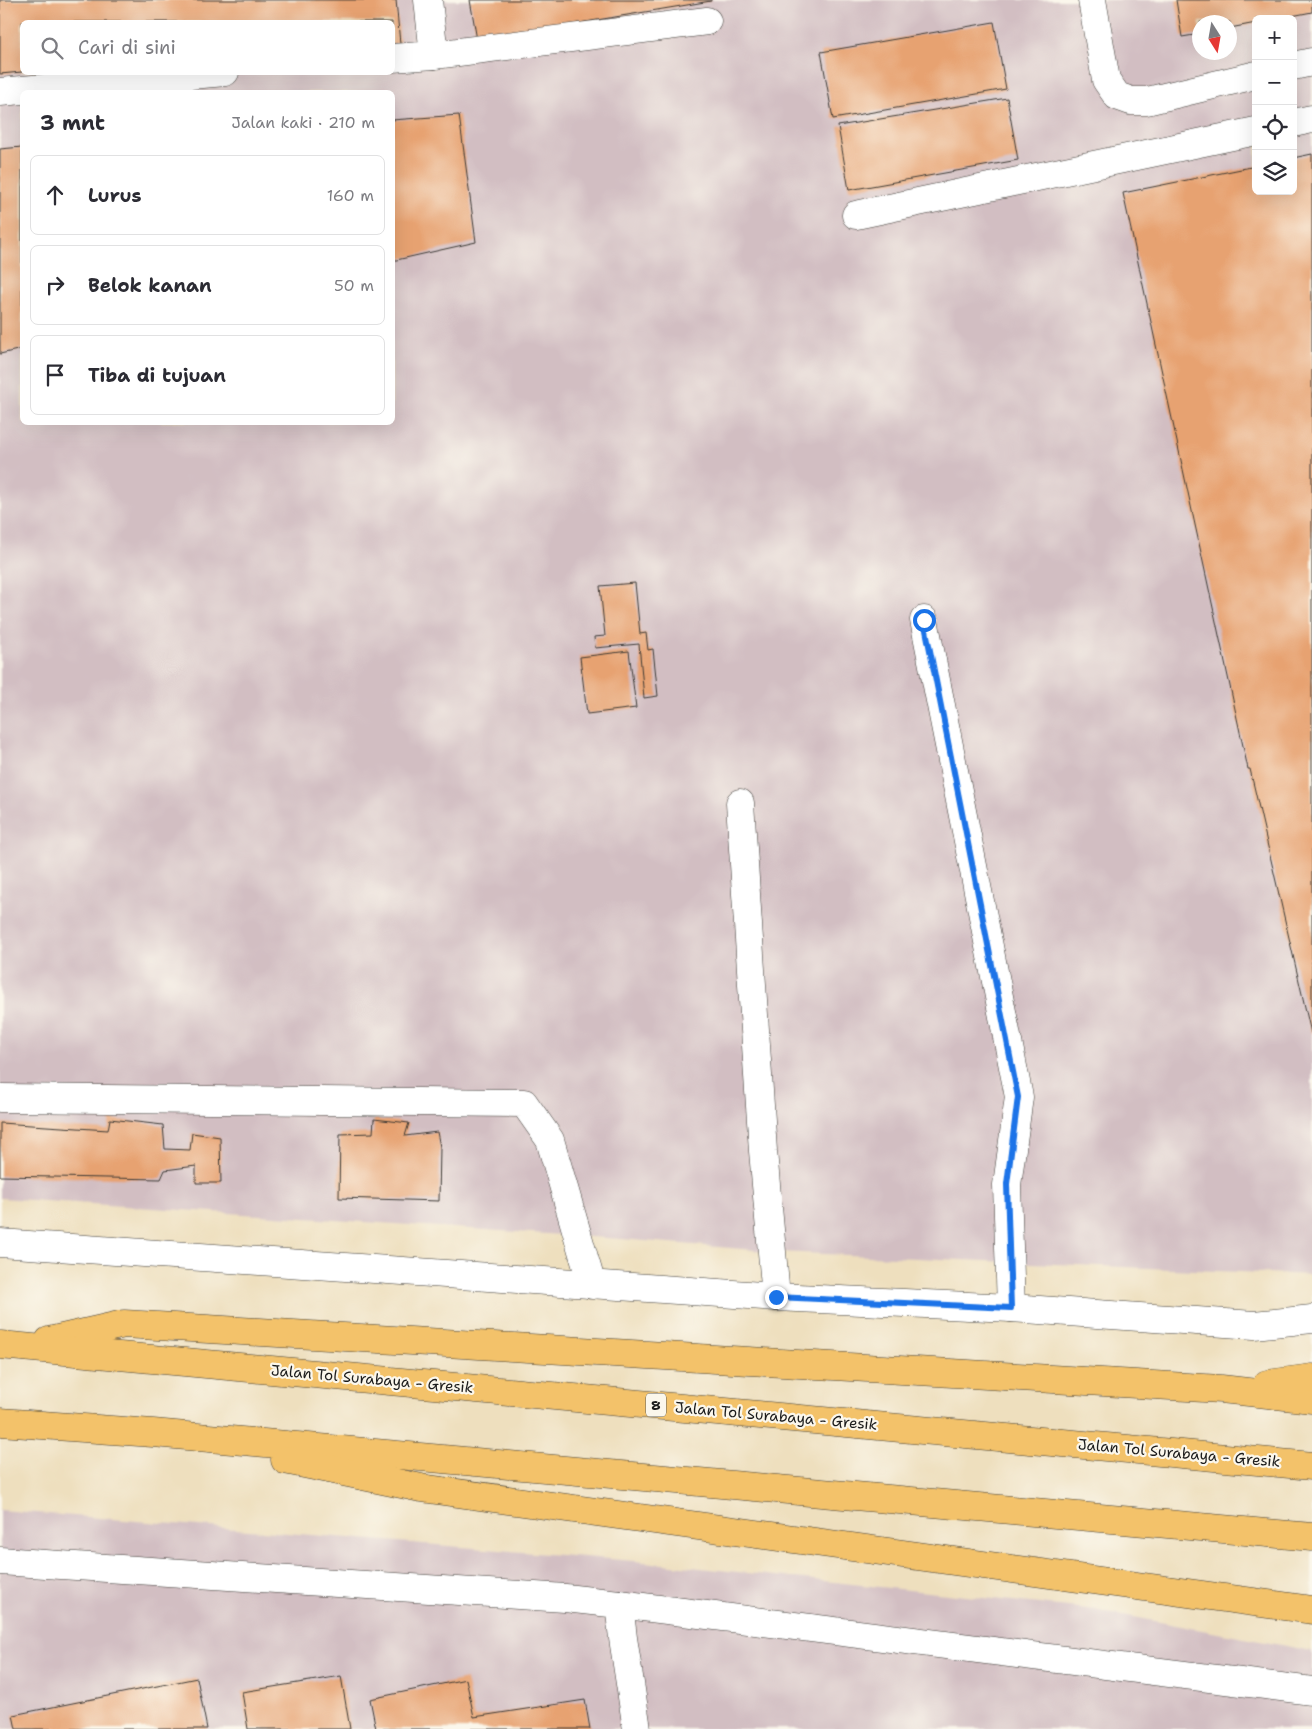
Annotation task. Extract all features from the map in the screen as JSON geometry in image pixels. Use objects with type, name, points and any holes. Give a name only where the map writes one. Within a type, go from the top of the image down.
[{"type":"highway","points":[[12,1346],[124,1324],[1221,1389],[1312,1399]]},
{"type":"highway","name":"Jalan Tol Surabaya - Gresik","points":[[12,1346],[1312,1466]]},
{"type":"highway","points":[[1221,1389],[1312,1378]]},
{"type":"highway","points":[[0,1422],[153,1433],[1312,1538]]},
{"type":"highway","points":[[153,1433],[421,1488],[1312,1610]]},
{"type":"street","points":[[428,0],[434,55]]},
{"type":"street","points":[[1092,0],[1106,80],[1117,96],[1131,101],[1147,101],[1252,76]]},
{"type":"street","points":[[395,58],[434,55],[707,21]]},
{"type":"street","points":[[1297,65],[1312,62]]},
{"type":"street","points":[[22,90],[191,75]]},
{"type":"street","points":[[0,92],[20,90]]},
{"type":"street","points":[[1297,122],[1312,119]]},
{"type":"street","points":[[856,215],[1252,131]]},
{"type":"street","points":[[924,620],[1018,1097],[1007,1184],[1011,1308]]},
{"type":"street","points":[[740,803],[763,1151],[776,1297]]},
{"type":"street","points":[[0,1098],[524,1103],[550,1140],[592,1285]]},
{"type":"street","points":[[0,1243],[592,1285],[776,1297],[1011,1308],[1254,1325],[1312,1319]]},
{"type":"street","points":[[0,1560],[555,1597],[1312,1691]]},
{"type":"street","points":[[619,1604],[637,1729]]},
{"type":"shaded area","points":[[0,0],[1312,0],[1312,1275],[778,1252],[621,1239],[0,1198]]},
{"type":"shaded area","points":[[0,1510],[635,1561],[1097,1610],[1312,1651],[1312,1729],[0,1729]]},
{"type":"building","points":[[0,0],[396,0],[400,44],[395,44],[395,20],[20,20],[20,72],[0,74]]},
{"type":"building","points":[[470,0],[711,0],[711,1],[477,40]]},
{"type":"building","points":[[1176,0],[1312,0],[1312,12],[1297,15],[1252,15],[1252,24],[1237,27],[1237,15],[1192,15],[1192,35],[1182,37]]},
{"type":"building","points":[[994,22],[1006,89],[833,119],[821,52]]},
{"type":"building","points":[[1007,98],[1018,160],[849,190],[838,126]]},
{"type":"building","points":[[459,115],[476,242],[395,260],[395,120]]},
{"type":"building","points":[[20,147],[20,349],[0,354],[0,149]]},
{"type":"building","points":[[1312,154],[1312,1033],[1250,769],[1248,769],[1123,193],[1252,167],[1252,195],[1297,195],[1297,157]]},
{"type":"building","points":[[635,583],[640,634],[646,633],[648,650],[653,649],[658,696],[644,698],[639,644],[595,648],[594,637],[605,636],[600,586]]},
{"type":"building","points":[[629,651],[636,708],[587,714],[580,657]]},
{"type":"building","points":[[110,1119],[163,1125],[165,1149],[190,1150],[192,1133],[220,1137],[221,1183],[196,1183],[196,1166],[165,1170],[161,1179],[0,1176],[0,1123],[108,1130]]},
{"type":"building","points":[[374,1119],[409,1123],[405,1136],[437,1132],[440,1147],[439,1201],[339,1198],[340,1134],[373,1133]]},
{"type":"building","points":[[341,1676],[350,1729],[248,1729],[242,1692]]},
{"type":"building","points":[[197,1678],[207,1729],[16,1729],[13,1715]]},
{"type":"building","points":[[466,1679],[474,1717],[585,1700],[590,1729],[376,1729],[370,1699]]},
{"type":"route","points":[[776,1297],[1011,1308],[1007,1184],[1018,1097],[924,620]]}]
